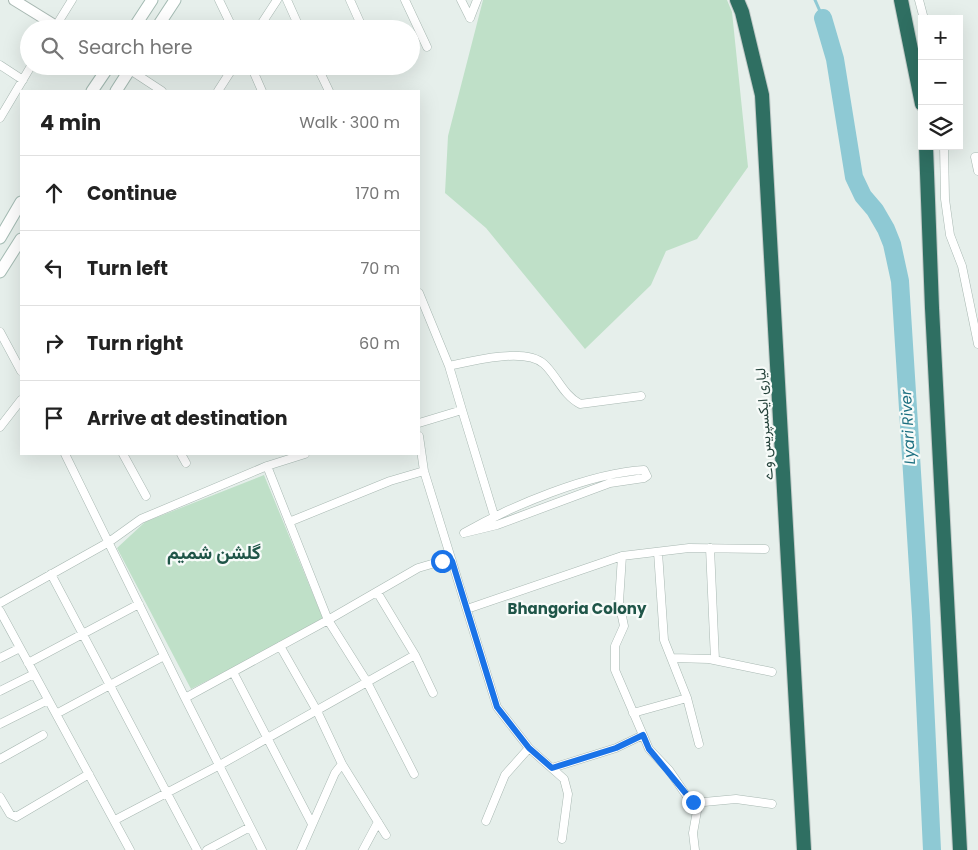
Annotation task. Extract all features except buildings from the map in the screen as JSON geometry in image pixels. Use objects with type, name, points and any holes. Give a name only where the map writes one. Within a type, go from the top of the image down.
[{"type":"highway","name":"لیاری ایکسپریس وے","points":[[737,0],[742,12],[762,94],[804,850]]},
{"type":"highway","points":[[901,0],[918,82]]},
{"type":"highway","points":[[926,150],[931,298],[960,850]]},
{"type":"main road","points":[[139,20],[152,0]]},
{"type":"main road","points":[[162,20],[175,0]]},
{"type":"main road","points":[[93,90],[103,75]]},
{"type":"main road","points":[[117,90],[126,75]]},
{"type":"main road","points":[[0,238],[20,204]]},
{"type":"main road","points":[[0,272],[20,241]]},
{"type":"street","points":[[14,0],[45,20]]},
{"type":"street","points":[[61,20],[72,0]]},
{"type":"street","points":[[219,0],[229,20]]},
{"type":"street","points":[[264,20],[277,0]]},
{"type":"street","points":[[287,0],[296,20]]},
{"type":"street","points":[[350,0],[359,20]]},
{"type":"street","points":[[405,0],[414,20]]},
{"type":"street","points":[[461,0],[470,18],[477,0]]},
{"type":"street","points":[[919,0],[923,15]]},
{"type":"street","points":[[420,32],[427,47]]},
{"type":"street","points":[[0,65],[23,80]]},
{"type":"street","points":[[0,118],[26,75]]},
{"type":"street","points":[[140,75],[161,90]]},
{"type":"street","points":[[219,90],[228,75]]},
{"type":"street","points":[[255,75],[262,90]]},
{"type":"street","points":[[321,75],[329,90]]},
{"type":"street","points":[[944,150],[946,199],[950,235],[962,266],[978,344]]},
{"type":"street","points":[[978,157],[975,157],[978,171]]},
{"type":"street","points":[[420,295],[449,366],[494,515]]},
{"type":"street","points":[[0,332],[20,369]]},
{"type":"street","points":[[449,366],[492,356],[532,358],[543,363],[572,400],[580,404],[641,396]]},
{"type":"street","points":[[0,427],[20,401]]},
{"type":"street","points":[[420,423],[462,410]]},
{"type":"street","points":[[420,443],[424,471],[497,707],[529,748],[564,779],[568,794],[562,839]]},
{"type":"street","points":[[66,455],[218,766],[262,850]]},
{"type":"street","points":[[125,455],[146,496]]},
{"type":"street","points":[[182,455],[186,463]]},
{"type":"street","points":[[0,603],[109,542],[141,519],[290,456]]},
{"type":"street","points":[[267,466],[328,620],[367,682],[414,774]]},
{"type":"street","points":[[644,470],[647,473],[644,478],[610,483],[497,525],[464,533],[494,515],[605,475],[644,470]]},
{"type":"street","points":[[289,522],[390,481],[424,471]]},
{"type":"street","points":[[467,609],[622,556],[710,548],[765,549]]},
{"type":"street","points":[[710,548],[715,660]]},
{"type":"street","points":[[658,552],[664,640],[673,658],[687,698],[698,744]]},
{"type":"street","points":[[622,556],[619,602],[624,626],[615,646],[615,670],[649,749],[693,802],[697,811],[693,832],[695,850]]},
{"type":"street","points":[[185,698],[328,620],[418,568],[442,561],[452,561]]},
{"type":"street","points":[[51,574],[197,850]]},
{"type":"street","points":[[377,592],[414,655],[433,693]]},
{"type":"street","points":[[28,663],[139,604]]},
{"type":"street","points":[[0,610],[2,621],[20,648],[130,850]]},
{"type":"street","points":[[280,646],[317,711],[342,764],[386,835]]},
{"type":"street","points":[[0,658],[20,648]]},
{"type":"street","points":[[115,820],[218,766],[414,655]]},
{"type":"street","points":[[56,714],[164,656]]},
{"type":"street","points":[[673,658],[715,660],[772,672]]},
{"type":"street","points":[[233,672],[312,824]]},
{"type":"street","points":[[0,691],[34,674]]},
{"type":"street","points":[[633,713],[687,698]]},
{"type":"street","points":[[0,724],[48,700]]},
{"type":"street","points":[[0,759],[43,735]]},
{"type":"street","points":[[552,768],[616,748],[643,735]]},
{"type":"street","points":[[486,821],[505,775],[529,748]]},
{"type":"street","points":[[300,850],[335,773],[342,764]]},
{"type":"street","points":[[0,797],[10,814],[16,817],[89,774]]},
{"type":"street","points":[[693,802],[736,799],[772,804]]},
{"type":"street","points":[[363,850],[378,822]]},
{"type":"street","points":[[207,850],[250,827]]},
{"type":"green space","points":[[483,0],[727,0],[732,12],[748,167],[697,239],[666,251],[651,285],[585,349],[486,228],[445,193],[448,136]]},
{"type":"green space","points":[[264,475],[324,621],[191,689],[117,548],[145,522]]},
{"type":"waterway","points":[[815,0],[823,18]]},
{"type":"waterway","name":"Lyari River","points":[[823,18],[835,59],[854,177],[863,196],[875,210],[886,229],[892,244],[900,281],[921,616],[932,850]]},
{"type":"district","name":"گلشن شمیم","points":[[214,552]]},
{"type":"district","name":"Bhangoria Colony","points":[[577,609]]},
{"type":"route","points":[[442,561],[452,561],[497,707],[529,748],[552,768],[616,748],[643,735],[649,749],[693,802]]}]
